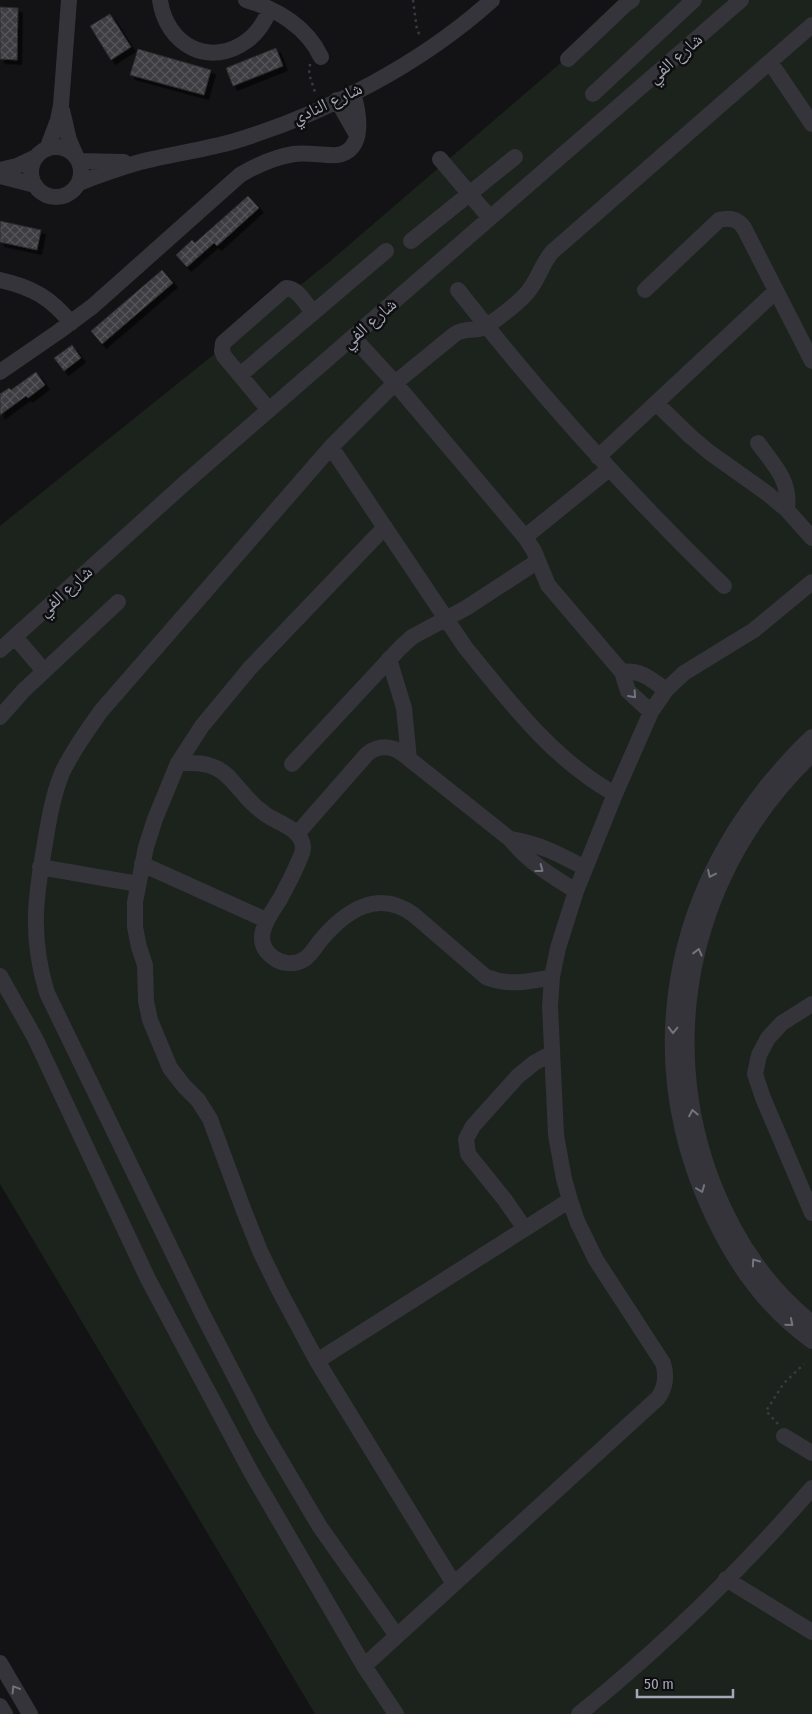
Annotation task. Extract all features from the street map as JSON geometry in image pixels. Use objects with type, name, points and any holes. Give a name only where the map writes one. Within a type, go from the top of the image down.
[{"type":"street","points":[[35,186],[31,171],[58,120],[61,105],[69,0]]},
{"type":"street","points":[[160,0],[164,15],[173,34],[190,47],[210,52],[231,49],[249,39],[263,24],[270,9]]},
{"type":"street","points":[[246,0],[284,16],[299,27],[312,41],[319,53]]},
{"type":"street","name":"شارع النادي","points":[[79,183],[141,162],[235,141],[321,108],[379,79],[430,48],[492,0]]},
{"type":"street","points":[[568,59],[632,0]]},
{"type":"street","points":[[593,94],[694,0]]},
{"type":"street","name":"شارع الفي","points":[[0,650],[186,482],[742,0]]},
{"type":"street","points":[[397,1636],[320,1527],[262,1429],[202,1313],[56,1014],[42,978],[36,948],[35,926],[40,868],[55,791],[63,771],[80,740],[100,711],[331,447],[396,383],[460,331],[476,330],[486,326],[529,292],[541,267],[552,252],[812,25]]},
{"type":"street","points":[[770,62],[812,124]]},
{"type":"street","points":[[0,372],[93,306],[240,175],[261,164],[283,156],[307,153],[342,154],[355,145],[358,137],[357,108],[353,93]]},
{"type":"street","points":[[337,100],[358,137]]},
{"type":"street","points":[[0,176],[35,186],[40,191],[54,197],[68,194],[79,183],[81,176],[78,159],[69,140],[61,105]]},
{"type":"street","points":[[0,170],[18,166],[53,147],[66,149],[78,159]]},
{"type":"street","points":[[411,241],[515,157]]},
{"type":"street","name":"شارع النادي","points":[[78,159],[141,162]]},
{"type":"street","points":[[440,159],[490,218]]},
{"type":"street","points":[[645,290],[719,220],[730,218],[736,220],[744,228],[812,360]]},
{"type":"street","points":[[240,376],[386,251]]},
{"type":"street","points":[[0,280],[19,285],[42,295],[61,311],[71,323]]},
{"type":"street","points":[[269,410],[223,353],[223,343],[288,288],[293,289],[313,313]]},
{"type":"street","points":[[458,290],[526,375],[603,463],[724,586]]},
{"type":"street","points":[[525,537],[603,463],[656,403],[776,292]]},
{"type":"street","points":[[353,337],[396,383],[525,537],[538,560],[548,585],[622,672],[628,691],[651,712]]},
{"type":"street","points":[[656,403],[690,436],[728,466],[749,479],[787,510],[812,538]]},
{"type":"street","points":[[758,443],[785,483],[788,501],[787,510]]},
{"type":"street","points":[[331,447],[465,647],[546,741],[578,771],[615,794]]},
{"type":"street","points":[[385,527],[232,688],[202,726],[178,763],[155,819],[142,864],[135,902],[135,927],[145,965],[146,1001],[150,1020],[170,1068],[198,1100],[210,1119],[240,1203],[260,1251],[282,1297],[317,1361],[454,1584]]},
{"type":"street","points":[[292,764],[389,659],[412,637],[446,619],[538,560]]},
{"type":"street","points":[[364,1666],[658,1398],[665,1385],[665,1370],[662,1363],[596,1260],[577,1221],[570,1200],[559,1157],[556,1135],[550,1006],[552,977],[558,948],[584,868],[651,712],[666,690],[684,673],[754,630],[812,582]]},
{"type":"street","points":[[0,717],[44,671],[118,602]]},
{"type":"street","points":[[15,637],[44,671]]},
{"type":"street","points":[[389,659],[396,675],[404,708],[409,759]]},
{"type":"street","points":[[622,672],[632,671],[642,674],[666,690]]},
{"type":"street","points":[[812,737],[782,767],[754,802],[725,846],[705,886],[689,927],[683,951],[675,1002],[673,1042],[677,1099],[685,1139],[696,1174],[718,1226],[738,1264],[758,1292],[785,1320],[812,1340]]},
{"type":"street","points":[[297,834],[370,751],[380,747],[392,748],[409,759],[510,839],[520,852],[538,868],[576,891]]},
{"type":"street","points":[[812,754],[792,774],[759,813],[738,846],[720,884],[707,919],[695,964],[688,1009],[686,1046],[691,1100],[696,1125],[709,1172],[728,1217],[766,1278],[812,1323]]},
{"type":"street","points":[[178,763],[205,764],[223,771],[263,812],[297,834],[302,844],[303,852],[286,888],[266,920],[262,934],[264,947],[278,961],[292,964],[307,958],[330,930],[353,911],[369,904],[387,903],[408,911],[486,977],[496,981],[519,983],[552,977]]},
{"type":"street","points":[[510,839],[536,844],[584,868]]},
{"type":"street","points":[[142,864],[266,920]]},
{"type":"street","points":[[40,868],[138,884]]},
{"type":"street","points":[[0,976],[35,1038],[153,1288],[251,1472],[364,1666],[396,1714]]},
{"type":"street","points":[[812,1004],[782,1023],[768,1038],[759,1055],[755,1074],[763,1098],[812,1214]]},
{"type":"street","points":[[525,1229],[500,1193],[468,1154],[466,1139],[473,1126],[518,1076],[534,1063],[552,1053]]},
{"type":"street","points":[[317,1361],[570,1200]]},
{"type":"street","points":[[784,1436],[812,1453]]},
{"type":"street","points":[[579,1714],[652,1652],[726,1579],[812,1488]]},
{"type":"street","points":[[726,1579],[812,1632]]},
{"type":"street","points":[[0,1663],[30,1714]]},
{"type":"street","points":[[0,1706],[5,1714]]},
{"type":"path","points":[[413,0],[420,37],[430,48]]},
{"type":"path","points":[[319,53],[310,61],[309,74],[321,108]]},
{"type":"path","points":[[784,1436],[775,1430],[779,1425],[766,1411],[784,1383],[804,1364]]},
{"type":"shaded area","points":[[634,0],[812,0],[812,1714],[315,1714],[0,1184],[0,526],[328,263]]},
{"type":"building","points":[[0,7],[18,8],[17,60],[0,59]]},
{"type":"building","points":[[110,14],[131,47],[111,60],[90,26]]},
{"type":"building","points":[[276,48],[283,66],[233,86],[226,68]]},
{"type":"building","points":[[138,49],[211,70],[204,95],[130,75]]},
{"type":"building","points":[[248,196],[259,208],[217,246],[214,243],[187,267],[176,255],[192,240],[195,243]]},
{"type":"building","points":[[0,221],[41,230],[37,250],[0,242]]},
{"type":"building","points":[[162,270],[173,283],[102,344],[91,331]]},
{"type":"building","points":[[72,345],[81,358],[64,371],[54,358]]},
{"type":"building","points":[[36,372],[45,385],[0,415],[0,394],[9,388],[11,390]]}]
